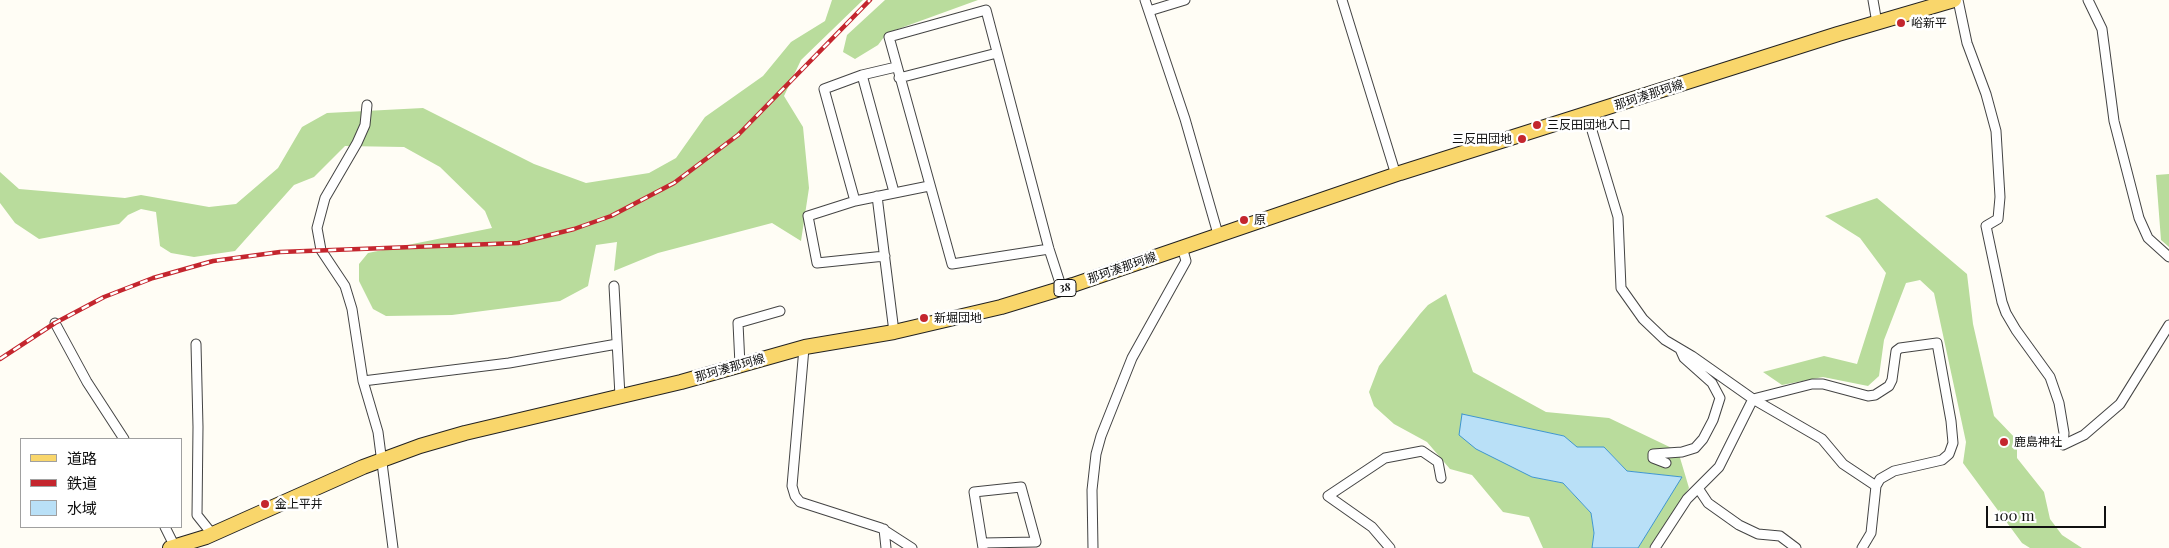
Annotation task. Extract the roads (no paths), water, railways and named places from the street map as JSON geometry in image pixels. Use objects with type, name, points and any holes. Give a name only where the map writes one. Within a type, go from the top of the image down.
[{"type":"main road","name":"那珂湊那珂線","points":[[173,548],[191,546],[380,460],[465,433],[620,396],[804,348],[894,332],[1002,307],[1062,289],[1218,234],[1396,175],[1954,0]]},
{"type":"street","points":[[1145,0],[1185,118],[1218,234]]},
{"type":"street","points":[[1149,11],[1185,0]]},
{"type":"street","points":[[1342,0],[1396,175]]},
{"type":"street","points":[[1872,0],[1877,23]]},
{"type":"street","points":[[1958,0],[1967,43],[1986,94],[1996,131],[2000,197],[1998,219],[1986,226],[2000,293],[2006,313],[2031,352],[2044,368],[2055,388],[2062,419],[2063,445],[2084,435],[2120,404],[2169,325]]},
{"type":"street","points":[[2088,0],[2102,29],[2112,112],[2139,218],[2148,238],[2169,257]]},
{"type":"street","points":[[1049,248],[952,264],[896,68],[889,37],[986,10],[1049,248],[1062,289]]},
{"type":"street","points":[[899,78],[997,53]]},
{"type":"street","points":[[855,201],[824,89],[862,75],[896,68]]},
{"type":"street","points":[[862,75],[894,192]]},
{"type":"street","points":[[367,105],[365,125],[357,143],[325,198],[317,228],[321,250],[345,286],[347,294],[363,380],[378,432],[380,460],[393,548]]},
{"type":"street","points":[[1588,114],[1618,217],[1621,288],[1643,319],[1666,340],[1753,399],[1822,439],[1843,464],[1876,486]]},
{"type":"street","points":[[885,256],[816,263],[808,216],[855,201],[929,186]]},
{"type":"street","points":[[877,196],[894,332]]},
{"type":"street","points":[[1093,548],[1092,480],[1101,436],[1132,358],[1186,261],[1182,247]]},
{"type":"street","points":[[614,286],[620,396]]},
{"type":"street","points":[[740,365],[738,323],[780,311]]},
{"type":"street","points":[[55,323],[87,382],[123,438]]},
{"type":"street","points":[[1655,548],[1687,498],[1719,467],[1753,399],[1812,384],[1823,384],[1868,396],[1876,395],[1889,386],[1892,380],[1896,351],[1900,348],[1937,343],[1952,421],[1953,443],[1949,454],[1935,463],[1886,474],[1876,486],[1871,533],[1862,548]]},
{"type":"street","points":[[196,344],[198,427],[197,515],[213,535]]},
{"type":"street","points":[[363,380],[510,363],[617,344]]},
{"type":"street","points":[[804,348],[792,486],[795,496],[800,502],[884,529],[912,548]]},
{"type":"street","points":[[1666,464],[1653,458],[1653,454],[1682,452],[1695,448],[1703,439],[1713,420],[1720,398],[1712,383],[1684,358],[1680,348]]},
{"type":"street","points":[[1390,548],[1372,527],[1328,496],[1385,458],[1422,451],[1438,462],[1441,478]]},
{"type":"street","points":[[1021,487],[1036,542],[983,546],[974,492],[1021,487]]},
{"type":"street","points":[[1698,488],[1708,503],[1739,525],[1758,534],[1780,536],[1796,548]]},
{"type":"street","points":[[165,528],[173,548]]},
{"type":"street","points":[[884,529],[886,548]]},
{"type":"water","points":[[1462,414],[1564,436],[1577,447],[1604,447],[1627,471],[1682,477],[1638,548],[1592,548],[1594,533],[1591,513],[1563,483],[1532,477],[1476,449],[1459,435]]},
{"type":"railway","points":[[0,359],[55,323],[104,297],[153,278],[213,261],[280,252],[518,243],[574,229],[611,216],[674,183],[738,135],[870,0]]},
{"type":"place","name":"峪新平","points":[[1901,23]]},
{"type":"place","name":"三反田団地入口","points":[[1537,125]]},
{"type":"place","name":"三反田団地","points":[[1522,139]]},
{"type":"place","name":"原","points":[[1244,220]]},
{"type":"place","name":"新堀団地","points":[[924,318]]},
{"type":"place","name":"鹿島神社","points":[[2004,442]]},
{"type":"place","name":"金上平井","points":[[265,504]]}]
